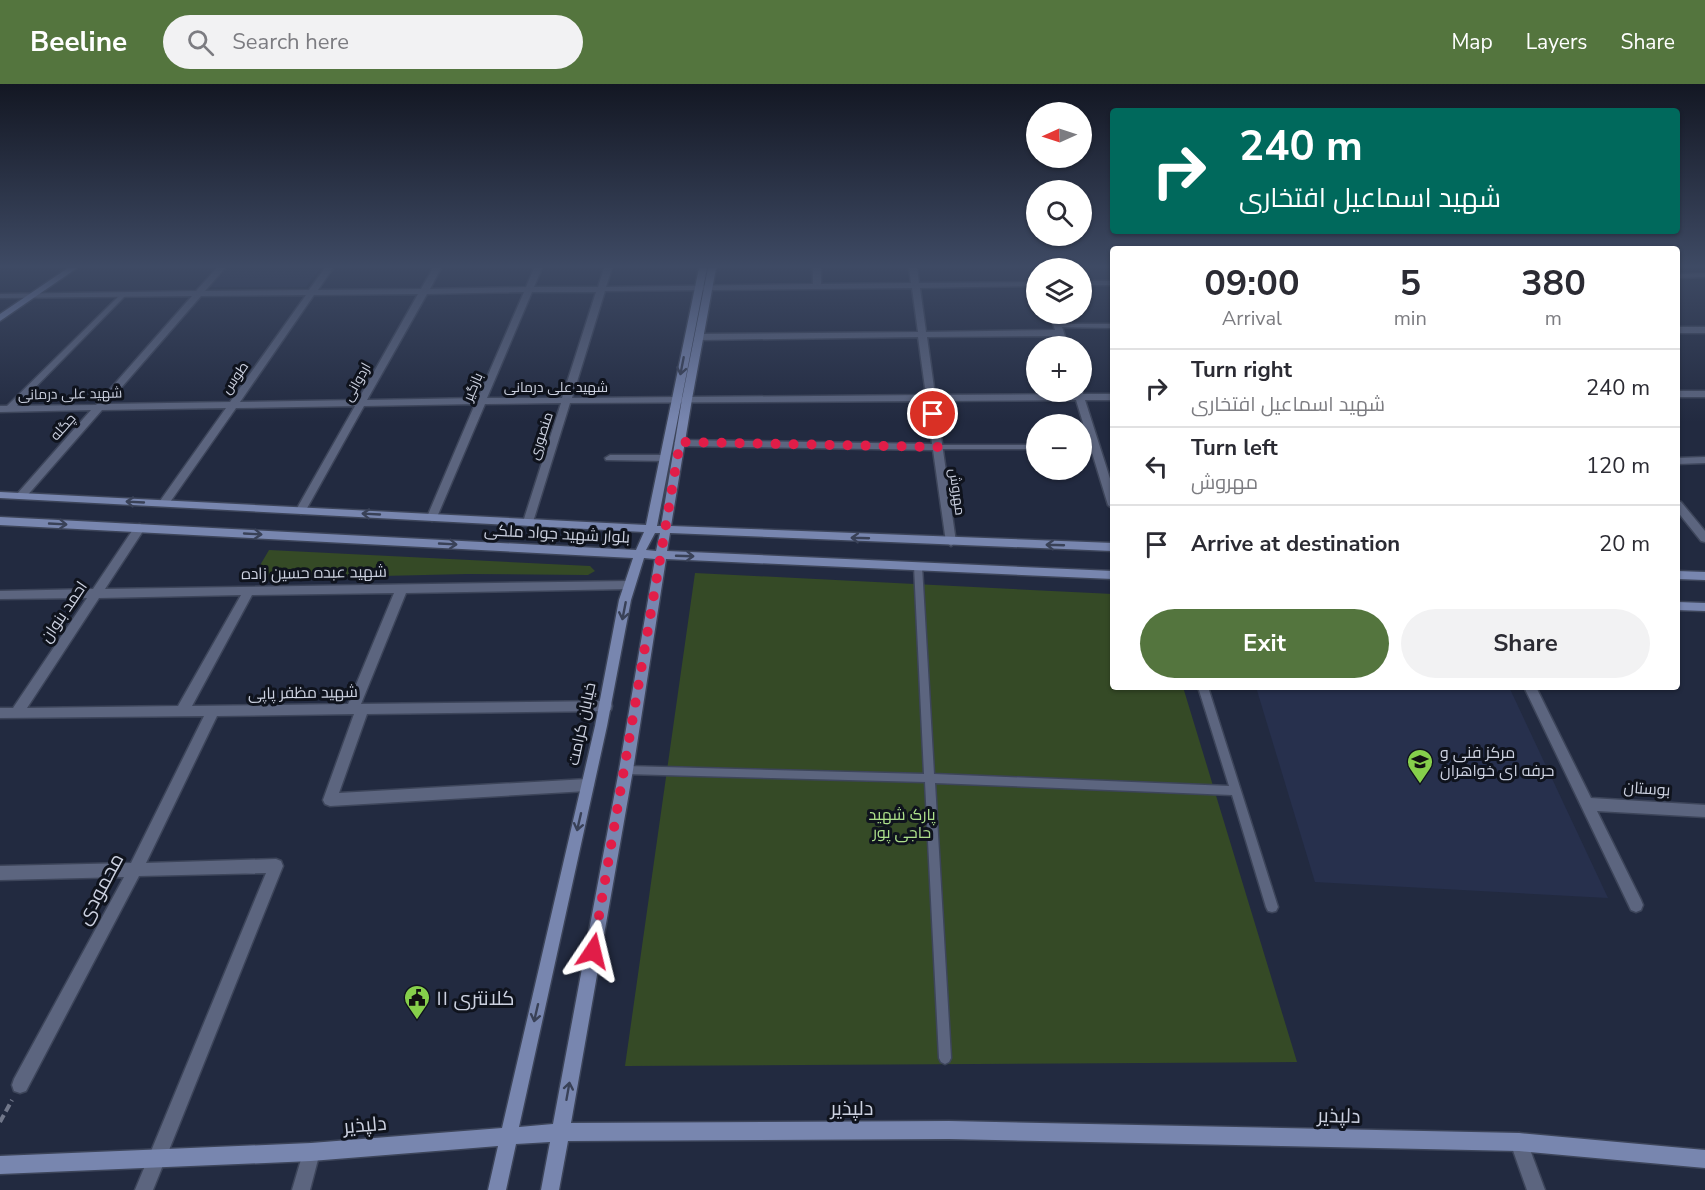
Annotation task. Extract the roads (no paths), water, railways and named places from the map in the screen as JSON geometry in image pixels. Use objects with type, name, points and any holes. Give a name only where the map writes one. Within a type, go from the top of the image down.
[{"type":"main road","name":"خیابان کرامت","points":[[496,1190],[606,705],[629,585],[638,554],[651,529],[676,399],[696,320]]},
{"type":"main road","name":"خیابان کرامت","points":[[550,1190],[626,770],[664,530],[701,320]]},
{"type":"main road","name":"بلوار شهید جواد ملکی","points":[[0,495],[664,530],[1110,547]]},
{"type":"main road","name":"بلوار شهید جواد ملکی","points":[[0,521],[638,554],[1110,574]]},
{"type":"main road","points":[[1680,575],[1705,576]]},
{"type":"main road","points":[[1680,606],[1705,607]]},
{"type":"main road","name":"دلپذیر","points":[[0,1165],[311,1152],[561,1132],[949,1130],[1519,1142],[1705,1159]]},
{"type":"street","name":"چگله","points":[[21,496],[174,320]]},
{"type":"street","name":"طوس","points":[[164,503],[293,320]]},
{"type":"street","name":"اردوانی","points":[[301,510],[408,320]]},
{"type":"street","name":"بازگیر","points":[[432,517],[517,320]]},
{"type":"street","name":"منصوری","points":[[528,522],[592,320]]},
{"type":"street","name":"مهروش","points":[[920,320],[951,542]]},
{"type":"street","points":[[1057,324],[1061,336]]},
{"type":"street","points":[[699,337],[922,335],[1059,330]]},
{"type":"street","points":[[1680,330],[1705,330]]},
{"type":"street","points":[[1680,394],[1705,394]]},
{"type":"street","name":"شهید علی درمانی","points":[[5,409],[1026,395]]},
{"type":"street","name":"شهید علی درمانی","points":[[1092,395],[1110,397]]},
{"type":"street","points":[[1081,402],[1110,495]]},
{"type":"street","points":[[680,442],[938,447]]},
{"type":"street","points":[[610,458],[665,458]]},
{"type":"street","points":[[1680,461],[1705,460]]},
{"type":"street","points":[[1680,508],[1705,538]]},
{"type":"street","name":"احمد بنوان","points":[[16,713],[140,528]]},
{"type":"street","name":"شهید عبده حسین زاده","points":[[0,595],[629,585]]},
{"type":"street","points":[[402,588],[357,709],[330,800],[587,785]]},
{"type":"street","points":[[182,711],[249,591]]},
{"type":"street","points":[[1531,690],[1636,905]]},
{"type":"street","name":"شهید مظفر پاپی","points":[[0,713],[606,705]]},
{"type":"street","name":"محمودی","points":[[20,1085],[135,870],[213,711]]},
{"type":"street","name":"بوستان","points":[[1587,804],[1705,811]]},
{"type":"street","points":[[0,873],[276,866],[144,1190]]},
{"type":"street","points":[[1519,1142],[1536,1190]]},
{"type":"street","points":[[301,1190],[311,1152]]},
{"type":"lane","points":[[5,409],[98,320]]},
{"type":"lane","points":[[1059,330],[1110,326]]},
{"type":"lane","points":[[938,447],[1026,447]]},
{"type":"lane","points":[[918,566],[945,1058]]},
{"type":"lane","points":[[1204,690],[1272,907]]},
{"type":"lane","points":[[626,770],[930,778],[1235,791]]},
{"type":"place","name":"مرکز فنی و حرفه ای خواهران","points":[[1420,785]]},
{"type":"place","name":"کلانتری ۱۱","points":[[417,1021]]},
{"type":"park label","name":"پارک شهید حاجی پور","points":[[902,824]]}]
